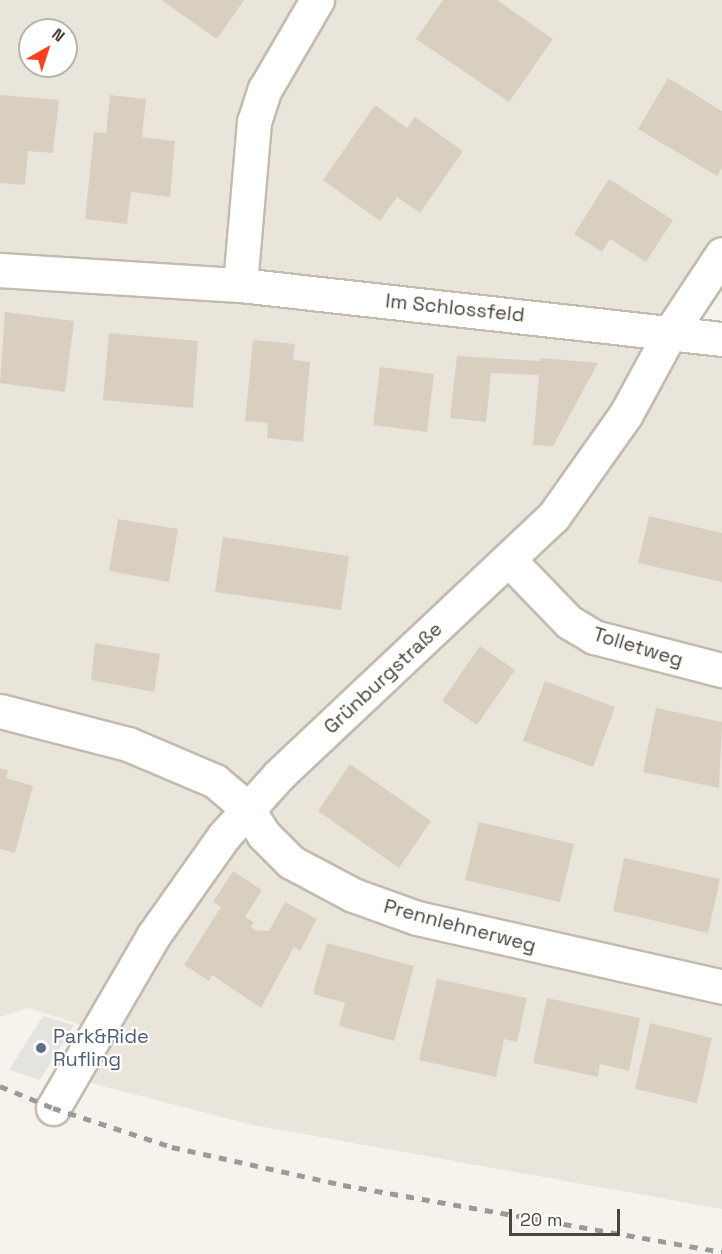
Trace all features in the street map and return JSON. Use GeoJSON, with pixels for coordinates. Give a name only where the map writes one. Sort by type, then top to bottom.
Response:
{"type":"FeatureCollection","features":[{"type":"Feature","properties":{"kind":"street"},"geometry":{"type":"LineString","coordinates":[[240,285],[254,122],[265,88],[317,0]]}},
{"type":"Feature","properties":{"kind":"street","name":"Grünburgstraße"},"geometry":{"type":"LineString","coordinates":[[53,1108],[153,936],[186,885],[247,808],[510,561],[553,517],[591,468],[626,414],[671,331],[722,254]]}},
{"type":"Feature","properties":{"kind":"street","name":"Im Schlossfeld"},"geometry":{"type":"LineString","coordinates":[[0,270],[240,285],[671,331],[722,339]]}},
{"type":"Feature","properties":{"kind":"street","name":"Tolletweg"},"geometry":{"type":"LineString","coordinates":[[510,561],[568,622],[594,637],[722,670]]}},
{"type":"Feature","properties":{"kind":"street","name":"Prennlehnerweg"},"geometry":{"type":"LineString","coordinates":[[0,711],[59,724],[173,761],[215,781],[247,808],[263,834],[291,862],[352,895],[417,918],[722,987]]}},
{"type":"Feature","properties":{"kind":"shaded area"},"geometry":{"type":"Polygon","coordinates":[[[0,0],[722,0],[722,241],[695,349],[722,354],[722,1209],[252,1125],[64,1076],[88,1027],[29,1008],[0,1017],[0,0]]]}},
{"type":"Feature","properties":{"kind":"shaded area","name":"Park&Ride Rufling"},"geometry":{"type":"Polygon","coordinates":[[[43,1016],[74,1025],[40,1080],[9,1070],[43,1016]]]}},
{"type":"Feature","properties":{"kind":"building"},"geometry":{"type":"Polygon","coordinates":[[[161,0],[244,0],[217,39],[161,0]]]}},
{"type":"Feature","properties":{"kind":"building"},"geometry":{"type":"Polygon","coordinates":[[[443,0],[497,0],[553,39],[509,102],[416,39],[443,0]]]}},
{"type":"Feature","properties":{"kind":"building"},"geometry":{"type":"Polygon","coordinates":[[[668,78],[722,111],[722,168],[717,176],[638,129],[668,78]]]}},
{"type":"Feature","properties":{"kind":"building"},"geometry":{"type":"Polygon","coordinates":[[[0,95],[59,100],[53,153],[28,151],[25,185],[0,183],[0,95]]]}},
{"type":"Feature","properties":{"kind":"building"},"geometry":{"type":"Polygon","coordinates":[[[110,95],[146,99],[142,137],[175,141],[170,197],[131,192],[127,224],[85,219],[94,132],[106,133],[110,95]]]}},
{"type":"Feature","properties":{"kind":"building"},"geometry":{"type":"Polygon","coordinates":[[[375,105],[407,128],[415,117],[463,151],[420,213],[397,197],[380,221],[323,180],[375,105]]]}},
{"type":"Feature","properties":{"kind":"building"},"geometry":{"type":"Polygon","coordinates":[[[609,179],[673,220],[646,262],[610,239],[602,252],[574,234],[609,179]]]}},
{"type":"Feature","properties":{"kind":"building"},"geometry":{"type":"Polygon","coordinates":[[[5,312],[74,321],[65,392],[0,383],[5,312]]]}},
{"type":"Feature","properties":{"kind":"building"},"geometry":{"type":"Polygon","coordinates":[[[109,333],[198,341],[193,408],[103,400],[109,333]]]}},
{"type":"Feature","properties":{"kind":"building"},"geometry":{"type":"Polygon","coordinates":[[[253,340],[295,344],[293,360],[310,362],[303,442],[267,438],[268,423],[245,421],[253,340]]]}},
{"type":"Feature","properties":{"kind":"building"},"geometry":{"type":"Polygon","coordinates":[[[457,356],[540,361],[540,358],[598,363],[553,446],[533,445],[539,375],[491,373],[486,422],[450,418],[457,356]]]}},
{"type":"Feature","properties":{"kind":"building"},"geometry":{"type":"Polygon","coordinates":[[[380,367],[434,374],[427,432],[373,425],[380,367]]]}},
{"type":"Feature","properties":{"kind":"building"},"geometry":{"type":"Polygon","coordinates":[[[649,516],[722,533],[722,582],[638,563],[649,516]]]}},
{"type":"Feature","properties":{"kind":"building"},"geometry":{"type":"Polygon","coordinates":[[[118,519],[178,529],[169,582],[109,571],[118,519]]]}},
{"type":"Feature","properties":{"kind":"building"},"geometry":{"type":"Polygon","coordinates":[[[223,537],[349,556],[341,610],[215,592],[223,537]]]}},
{"type":"Feature","properties":{"kind":"building"},"geometry":{"type":"Polygon","coordinates":[[[95,643],[160,654],[154,692],[91,680],[95,643]]]}},
{"type":"Feature","properties":{"kind":"building"},"geometry":{"type":"Polygon","coordinates":[[[480,646],[515,670],[477,725],[442,701],[480,646]]]}},
{"type":"Feature","properties":{"kind":"building"},"geometry":{"type":"Polygon","coordinates":[[[545,681],[615,707],[593,767],[523,741],[545,681]]]}},
{"type":"Feature","properties":{"kind":"building"},"geometry":{"type":"Polygon","coordinates":[[[656,708],[722,722],[719,788],[643,772],[656,708]]]}},
{"type":"Feature","properties":{"kind":"building"},"geometry":{"type":"Polygon","coordinates":[[[350,764],[431,821],[399,868],[318,811],[350,764]]]}},
{"type":"Feature","properties":{"kind":"building"},"geometry":{"type":"Polygon","coordinates":[[[0,768],[8,770],[6,778],[33,786],[15,853],[0,849],[0,768]]]}},
{"type":"Feature","properties":{"kind":"building"},"geometry":{"type":"Polygon","coordinates":[[[479,822],[574,844],[560,902],[465,880],[479,822]]]}},
{"type":"Feature","properties":{"kind":"building"},"geometry":{"type":"Polygon","coordinates":[[[624,858],[720,879],[708,933],[613,911],[624,858]]]}},
{"type":"Feature","properties":{"kind":"building"},"geometry":{"type":"Polygon","coordinates":[[[233,871],[262,890],[245,917],[254,922],[251,927],[255,930],[269,931],[285,902],[317,919],[300,951],[294,947],[261,1008],[212,975],[209,981],[184,965],[221,907],[213,902],[233,871]]]}},
{"type":"Feature","properties":{"kind":"building"},"geometry":{"type":"Polygon","coordinates":[[[327,943],[414,966],[394,1041],[339,1026],[345,1003],[313,994],[327,943]]]}},
{"type":"Feature","properties":{"kind":"building"},"geometry":{"type":"Polygon","coordinates":[[[437,979],[527,998],[517,1042],[504,1039],[496,1077],[419,1060],[437,979]]]}},
{"type":"Feature","properties":{"kind":"building"},"geometry":{"type":"Polygon","coordinates":[[[547,998],[640,1018],[629,1071],[600,1064],[598,1077],[533,1063],[547,998]]]}},
{"type":"Feature","properties":{"kind":"building"},"geometry":{"type":"Polygon","coordinates":[[[650,1023],[712,1038],[697,1103],[635,1089],[650,1023]]]}},
{"type":"Feature","properties":{"kind":"railway"},"geometry":{"type":"LineString","coordinates":[[0,1086],[53,1108],[172,1147],[343,1185],[722,1252]]}},
{"type":"Feature","properties":{"kind":"place","name":"Park&Ride Rufling"},"geometry":{"type":"Point","coordinates":[41,1048]}}]}
